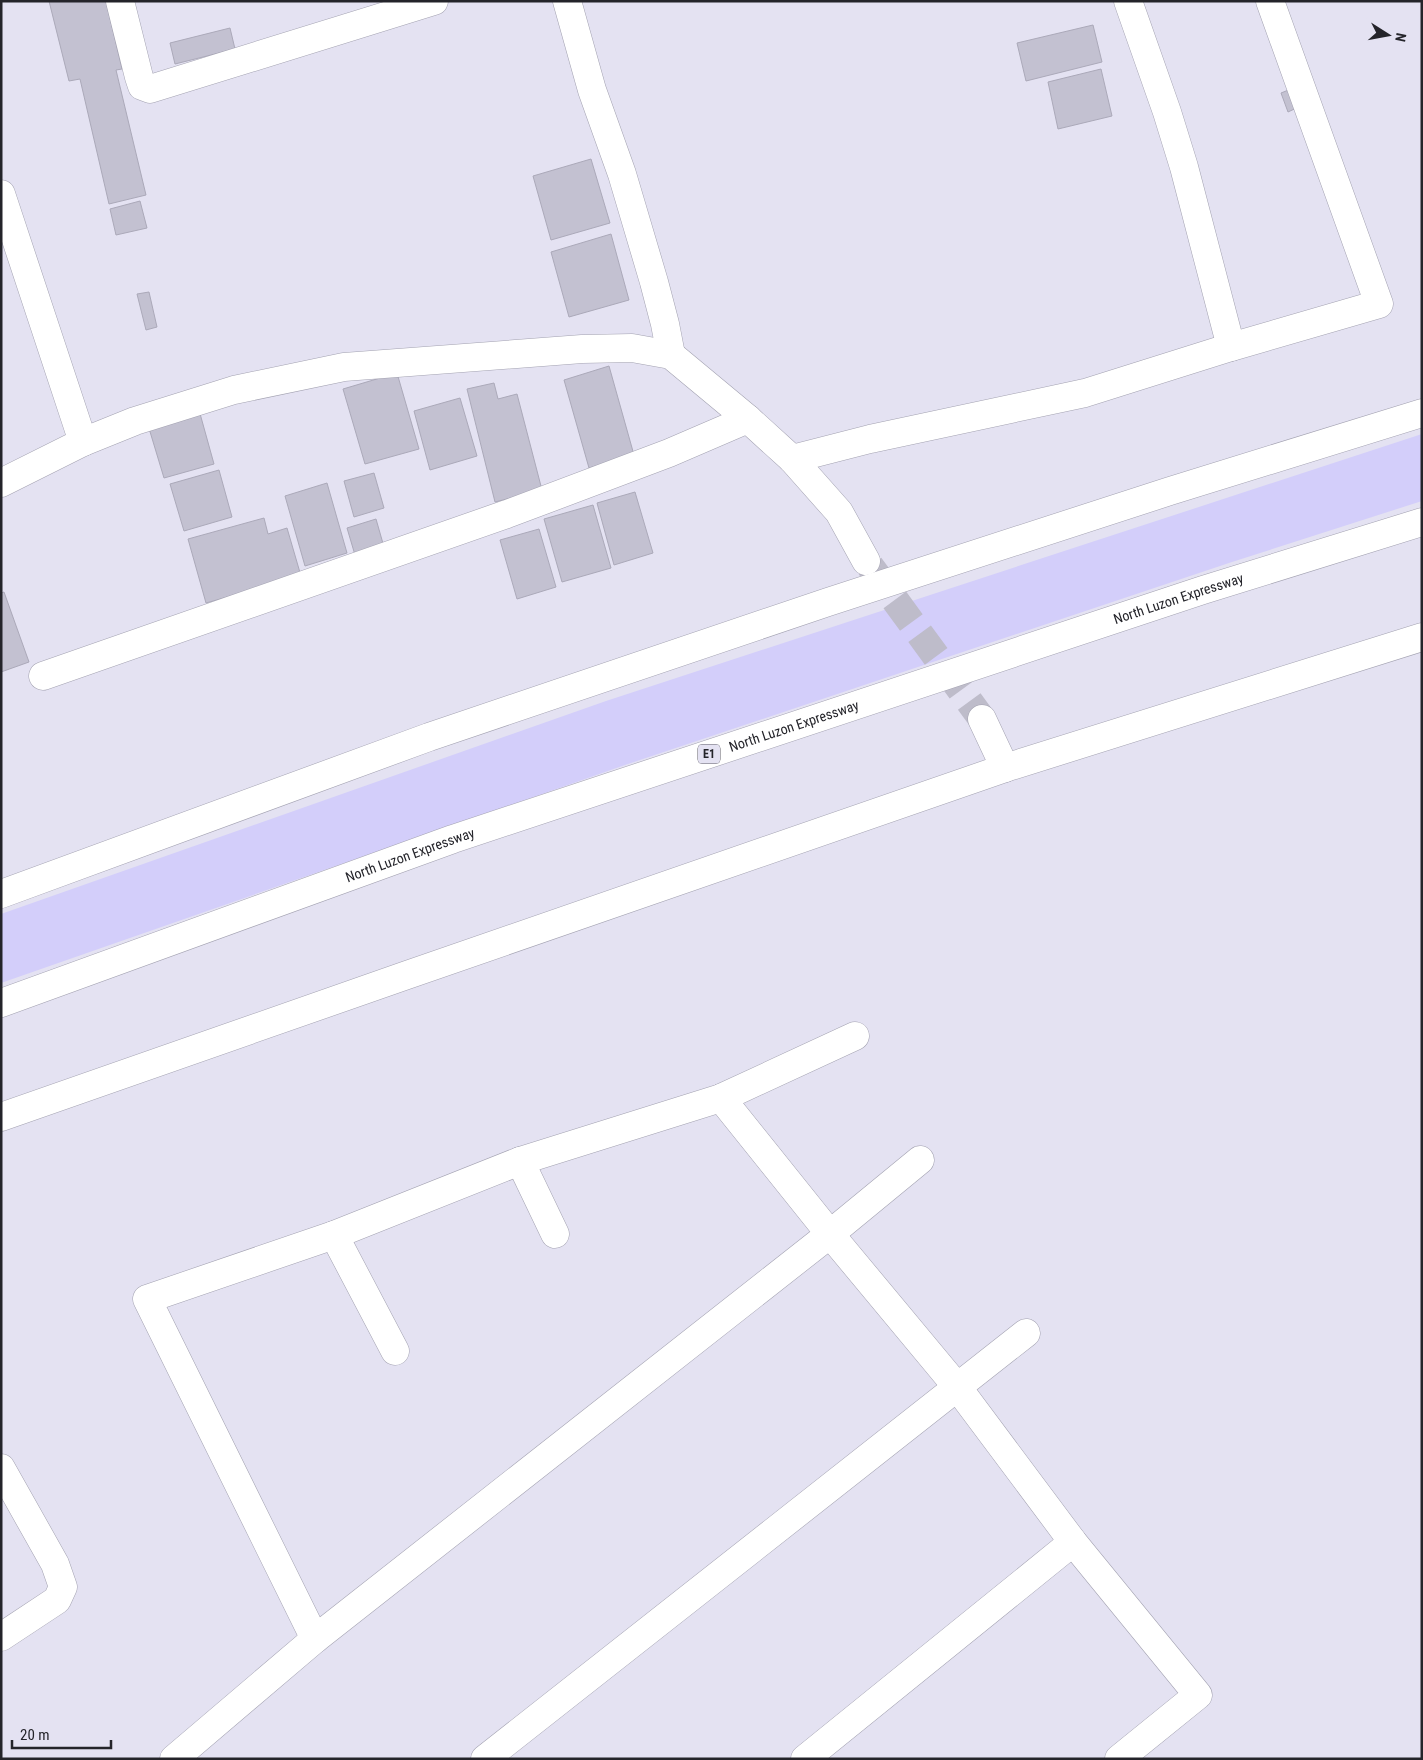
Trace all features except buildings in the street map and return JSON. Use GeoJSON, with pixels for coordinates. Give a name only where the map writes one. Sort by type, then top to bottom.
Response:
{"type":"FeatureCollection","features":[{"type":"Feature","properties":{"kind":"main road"},"geometry":{"type":"LineString","coordinates":[[120,1],[142,86],[150,89],[434,1]]}},
{"type":"Feature","properties":{"kind":"main road"},"geometry":{"type":"LineString","coordinates":[[567,1],[592,90],[622,174],[654,282],[665,324],[670,355]]}},
{"type":"Feature","properties":{"kind":"main road"},"geometry":{"type":"LineString","coordinates":[[1128,1],[1184,167],[1231,347]]}},
{"type":"Feature","properties":{"kind":"main road"},"geometry":{"type":"LineString","coordinates":[[792,460],[870,439],[1085,393],[1231,347],[1379,304],[1270,1]]}},
{"type":"Feature","properties":{"kind":"main road"},"geometry":{"type":"LineString","coordinates":[[1,194],[83,442]]}},
{"type":"Feature","properties":{"kind":"main road"},"geometry":{"type":"LineString","coordinates":[[1,483],[83,442],[135,420],[234,390],[344,368],[582,349],[632,348],[670,355],[748,419],[792,460],[839,512],[866,561]]}},
{"type":"Feature","properties":{"kind":"main road"},"geometry":{"type":"LineString","coordinates":[[1,894],[456,727],[828,602],[1170,491],[1422,413]]}},
{"type":"Feature","properties":{"kind":"main road"},"geometry":{"type":"LineString","coordinates":[[43,676],[507,514],[669,453],[748,419]]}},
{"type":"Feature","properties":{"kind":"main road","name":"North Luzon Expressway"},"geometry":{"type":"LineString","coordinates":[[1,1004],[453,839],[1184,596],[1422,522]]}},
{"type":"Feature","properties":{"kind":"main road"},"geometry":{"type":"LineString","coordinates":[[1,1117],[1005,768],[1422,637]]}},
{"type":"Feature","properties":{"kind":"main road"},"geometry":{"type":"LineString","coordinates":[[982,720],[1005,768]]}},
{"type":"Feature","properties":{"kind":"main road"},"geometry":{"type":"LineString","coordinates":[[314,1639],[147,1299],[334,1235],[520,1161],[721,1098],[855,1036]]}},
{"type":"Feature","properties":{"kind":"main road"},"geometry":{"type":"LineString","coordinates":[[721,1098],[830,1234],[958,1388],[1073,1542],[1198,1695],[1119,1759]]}},
{"type":"Feature","properties":{"kind":"main road"},"geometry":{"type":"LineString","coordinates":[[174,1759],[314,1639],[830,1234],[920,1160]]}},
{"type":"Feature","properties":{"kind":"main road"},"geometry":{"type":"LineString","coordinates":[[520,1161],[555,1234]]}},
{"type":"Feature","properties":{"kind":"main road"},"geometry":{"type":"LineString","coordinates":[[334,1235],[395,1351]]}},
{"type":"Feature","properties":{"kind":"main road"},"geometry":{"type":"LineString","coordinates":[[485,1759],[1026,1333]]}},
{"type":"Feature","properties":{"kind":"main road"},"geometry":{"type":"LineString","coordinates":[[1,1468],[55,1564],[63,1587],[57,1600],[1,1637]]}},
{"type":"Feature","properties":{"kind":"main road"},"geometry":{"type":"LineString","coordinates":[[806,1759],[1073,1542]]}},
{"type":"Feature","properties":{"kind":"shaded area"},"geometry":{"type":"Polygon","coordinates":[[[1422,434],[1422,501],[1232,562],[625,765],[1,983],[1,914],[606,701],[1422,434]]]}},
{"type":"Feature","properties":{"kind":"tunnel"},"geometry":{"type":"LineString","coordinates":[[870,566],[982,719]]}}]}
